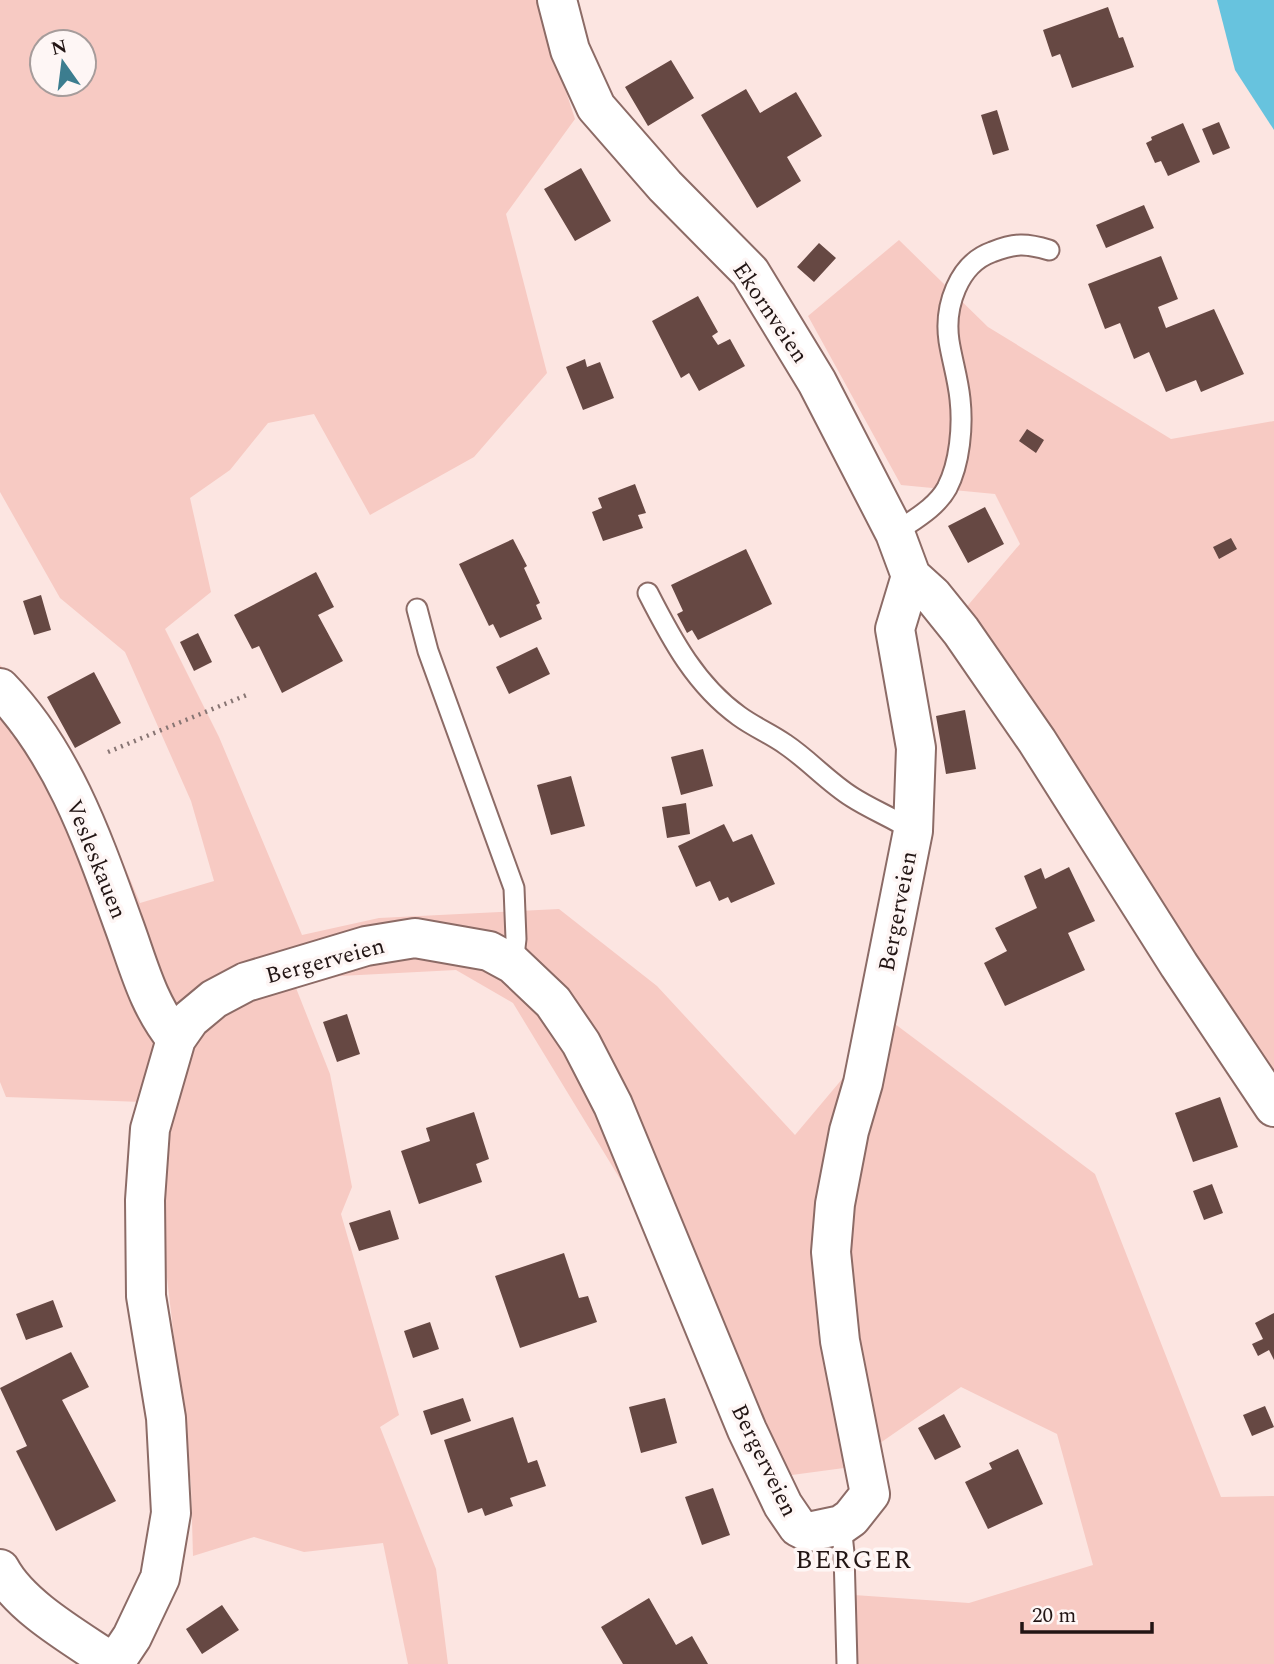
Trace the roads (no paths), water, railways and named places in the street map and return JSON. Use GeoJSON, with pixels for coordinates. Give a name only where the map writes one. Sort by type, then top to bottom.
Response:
{"type":"FeatureCollection","features":[{"type":"Feature","properties":{"kind":"street","name":"Ekornveien"},"geometry":{"type":"LineString","coordinates":[[557,0],[570,50],[596,107],[665,186],[750,272],[817,382],[895,533],[911,576]]}},
{"type":"Feature","properties":{"kind":"street","name":"Bergerveien"},"geometry":{"type":"LineString","coordinates":[[114,1664],[132,1637],[160,1578],[171,1513],[166,1419],[146,1296],[145,1200],[150,1129],[177,1040],[190,1019],[214,999],[246,982],[366,946],[415,938],[489,951],[513,964],[553,1002],[580,1043],[613,1105],[747,1430],[783,1505],[798,1527],[808,1532],[841,1525],[870,1494],[840,1341],[831,1252],[835,1204],[849,1131],[863,1083],[913,831],[916,748],[895,629],[911,576]]}},
{"type":"Feature","properties":{"kind":"street"},"geometry":{"type":"LineString","coordinates":[[911,576],[932,595],[961,631],[1037,741],[1179,965],[1274,1107]]}},
{"type":"Feature","properties":{"kind":"street","name":"Vesleskauen"},"geometry":{"type":"LineString","coordinates":[[0,688],[30,722],[54,760],[90,832],[147,994],[160,1020],[177,1040]]}},
{"type":"Feature","properties":{"kind":"street"},"geometry":{"type":"LineString","coordinates":[[0,1569],[8,1584],[40,1612],[114,1664]]}},
{"type":"Feature","properties":{"kind":"lane"},"geometry":{"type":"LineString","coordinates":[[895,533],[934,505],[947,487],[954,468],[961,433],[960,399],[948,337],[951,307],[961,275],[969,265],[1004,247],[1028,244],[1049,250]]}},
{"type":"Feature","properties":{"kind":"lane"},"geometry":{"type":"LineString","coordinates":[[648,593],[674,645],[719,700],[741,718],[787,745],[851,797],[913,831]]}},
{"type":"Feature","properties":{"kind":"lane"},"geometry":{"type":"LineString","coordinates":[[417,609],[428,650],[514,888],[516,939],[513,964]]}},
{"type":"Feature","properties":{"kind":"lane"},"geometry":{"type":"LineString","coordinates":[[841,1525],[847,1664]]}},
{"type":"Feature","properties":{"kind":"water"},"geometry":{"type":"Polygon","coordinates":[[[1217,0],[1274,0],[1274,130],[1235,70],[1217,0]]]}},
{"type":"Feature","properties":{"kind":"district","name":"BERGER"},"geometry":{"type":"Point","coordinates":[854,1559]}}]}
